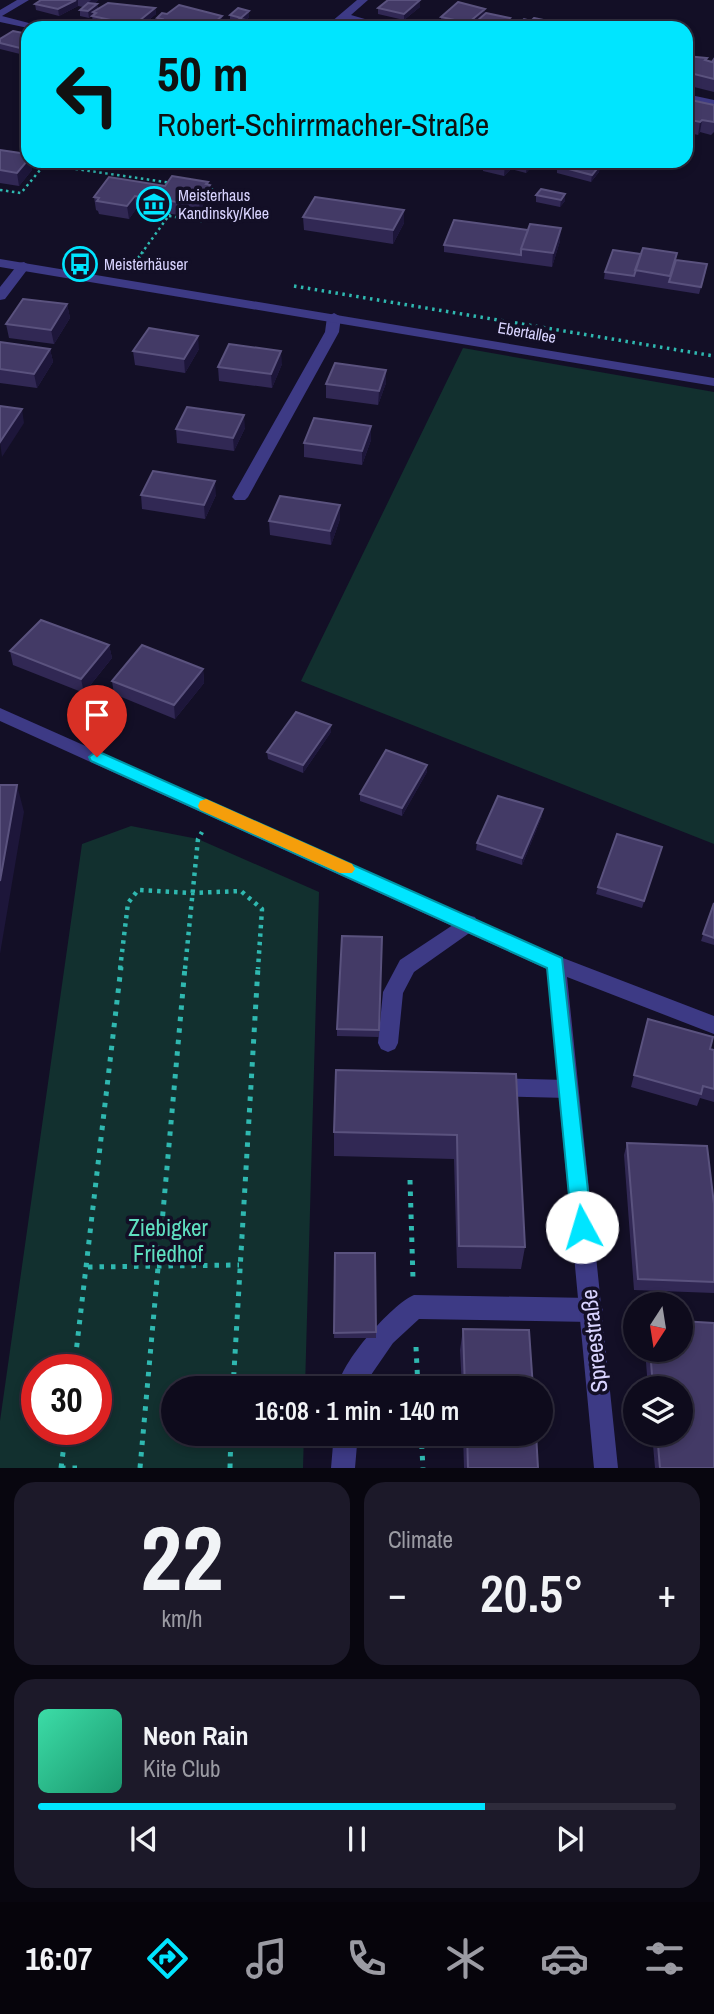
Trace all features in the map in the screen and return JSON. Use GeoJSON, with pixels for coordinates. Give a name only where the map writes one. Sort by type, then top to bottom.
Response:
{"type":"FeatureCollection","features":[{"type":"Feature","properties":{"kind":"street"},"geometry":{"type":"LineString","coordinates":[[0,17],[24,0]]}},
{"type":"Feature","properties":{"kind":"street"},"geometry":{"type":"LineString","coordinates":[[337,21],[363,0]]}},
{"type":"Feature","properties":{"kind":"street"},"geometry":{"type":"LineString","coordinates":[[343,16],[363,21]]}},
{"type":"Feature","properties":{"kind":"street"},"geometry":{"type":"LineString","coordinates":[[0,17],[21,22]]}},
{"type":"Feature","properties":{"kind":"street"},"geometry":{"type":"LineString","coordinates":[[693,98],[714,103]]}},
{"type":"Feature","properties":{"kind":"street","name":"Ebertallee"},"geometry":{"type":"LineString","coordinates":[[0,262],[714,382]]}},
{"type":"Feature","properties":{"kind":"street"},"geometry":{"type":"LineString","coordinates":[[0,296],[24,266]]}},
{"type":"Feature","properties":{"kind":"street"},"geometry":{"type":"LineString","coordinates":[[240,497],[332,332],[334,317]]}},
{"type":"Feature","properties":{"kind":"street"},"geometry":{"type":"LineString","coordinates":[[0,714],[556,964],[714,1024]]}},
{"type":"Feature","properties":{"kind":"street"},"geometry":{"type":"LineString","coordinates":[[388,1043],[393,992],[407,966],[468,923]]}},
{"type":"Feature","properties":{"kind":"street","name":"Spreestraße"},"geometry":{"type":"LineString","coordinates":[[556,964],[606,1468]]}},
{"type":"Feature","properties":{"kind":"street"},"geometry":{"type":"LineString","coordinates":[[472,1086],[567,1089]]}},
{"type":"Feature","properties":{"kind":"street"},"geometry":{"type":"LineString","coordinates":[[355,1376],[385,1335],[414,1307],[591,1310]]}},
{"type":"Feature","properties":{"kind":"street"},"geometry":{"type":"LineString","coordinates":[[343,1468],[345,1446]]}},
{"type":"Feature","properties":{"kind":"path"},"geometry":{"type":"LineString","coordinates":[[0,190],[21,193],[42,168]]}},
{"type":"Feature","properties":{"kind":"path"},"geometry":{"type":"LineString","coordinates":[[71,168],[181,185]]}},
{"type":"Feature","properties":{"kind":"path"},"geometry":{"type":"LineString","coordinates":[[122,282],[169,215],[201,221],[222,191],[208,189]]}},
{"type":"Feature","properties":{"kind":"path"},"geometry":{"type":"LineString","coordinates":[[139,1468],[198,839],[217,811]]}},
{"type":"Feature","properties":{"kind":"path"},"geometry":{"type":"LineString","coordinates":[[76,1354],[128,903],[138,890],[192,893],[241,891],[262,909],[234,1376]]}},
{"type":"Feature","properties":{"kind":"path"},"geometry":{"type":"LineString","coordinates":[[88,1267],[239,1265]]}},
{"type":"Feature","properties":{"kind":"path"},"geometry":{"type":"LineString","coordinates":[[64,1445],[61,1468],[80,1468]]}},
{"type":"Feature","properties":{"kind":"path"},"geometry":{"type":"LineString","coordinates":[[230,1468],[231,1446]]}},
{"type":"Feature","properties":{"kind":"path"},"geometry":{"type":"LineString","coordinates":[[422,1446],[423,1468]]}},
{"type":"Feature","properties":{"kind":"green space"},"geometry":{"type":"Polygon","coordinates":[[[463,348],[714,392],[714,844],[301,681],[463,348]]]}},
{"type":"Feature","properties":{"kind":"green space","name":"Ziebigker Friedhof"},"geometry":{"type":"Polygon","coordinates":[[[131,826],[198,839],[319,892],[305,1376],[161,1376],[161,1446],[304,1446],[303,1468],[0,1468],[0,1421],[82,844],[131,826]]]}},
{"type":"Feature","properties":{"kind":"building"},"geometry":{"type":"Polygon","coordinates":[[[41,0],[76,0],[58,9],[35,4],[41,0]]]}},
{"type":"Feature","properties":{"kind":"building"},"geometry":{"type":"Polygon","coordinates":[[[388,0],[420,0],[404,14],[378,8],[388,0]]]}},
{"type":"Feature","properties":{"kind":"building"},"geometry":{"type":"Polygon","coordinates":[[[458,2],[485,9],[470,21],[441,17],[458,2]]]}},
{"type":"Feature","properties":{"kind":"building"},"geometry":{"type":"Polygon","coordinates":[[[88,3],[97,4],[88,11],[80,10],[88,3]]]}},
{"type":"Feature","properties":{"kind":"building"},"geometry":{"type":"Polygon","coordinates":[[[108,3],[155,8],[139,21],[115,21],[92,16],[96,13],[93,12],[108,3]]]}},
{"type":"Feature","properties":{"kind":"building"},"geometry":{"type":"Polygon","coordinates":[[[179,5],[222,16],[216,21],[160,21],[162,19],[157,18],[162,13],[167,14],[179,5]]]}},
{"type":"Feature","properties":{"kind":"building"},"geometry":{"type":"Polygon","coordinates":[[[238,8],[249,11],[241,18],[230,15],[238,8]]]}},
{"type":"Feature","properties":{"kind":"building"},"geometry":{"type":"Polygon","coordinates":[[[486,13],[510,18],[507,21],[477,21],[486,13]]]}},
{"type":"Feature","properties":{"kind":"building"},"geometry":{"type":"Polygon","coordinates":[[[13,31],[21,33],[21,48],[0,43],[0,39],[13,31]]]}},
{"type":"Feature","properties":{"kind":"building"},"geometry":{"type":"Polygon","coordinates":[[[693,57],[707,58],[705,60],[712,62],[714,59],[714,79],[693,74],[693,57]]]}},
{"type":"Feature","properties":{"kind":"building"},"geometry":{"type":"Polygon","coordinates":[[[693,100],[714,105],[714,122],[693,120],[693,100]]]}},
{"type":"Feature","properties":{"kind":"building"},"geometry":{"type":"Polygon","coordinates":[[[0,150],[21,153],[21,168],[17,173],[0,170],[0,150]]]}},
{"type":"Feature","properties":{"kind":"building"},"geometry":{"type":"Polygon","coordinates":[[[565,168],[598,168],[592,175],[565,168]]]}},
{"type":"Feature","properties":{"kind":"building"},"geometry":{"type":"Polygon","coordinates":[[[172,176],[208,182],[206,184],[210,185],[199,201],[180,198],[177,202],[135,196],[127,206],[97,201],[99,198],[94,197],[109,177],[165,186],[172,176]]]}},
{"type":"Feature","properties":{"kind":"building"},"geometry":{"type":"Polygon","coordinates":[[[541,189],[565,194],[561,200],[536,195],[541,189]]]}},
{"type":"Feature","properties":{"kind":"building"},"geometry":{"type":"Polygon","coordinates":[[[315,197],[404,210],[393,230],[303,217],[315,197]]]}},
{"type":"Feature","properties":{"kind":"building"},"geometry":{"type":"Polygon","coordinates":[[[454,220],[528,230],[521,255],[444,245],[454,220]]]}},
{"type":"Feature","properties":{"kind":"building"},"geometry":{"type":"Polygon","coordinates":[[[530,224],[561,228],[553,253],[521,249],[530,224]]]}},
{"type":"Feature","properties":{"kind":"building"},"geometry":{"type":"Polygon","coordinates":[[[643,248],[677,253],[670,276],[635,270],[643,248]]]}},
{"type":"Feature","properties":{"kind":"building"},"geometry":{"type":"Polygon","coordinates":[[[613,250],[641,254],[634,276],[605,272],[613,250]]]}},
{"type":"Feature","properties":{"kind":"building"},"geometry":{"type":"Polygon","coordinates":[[[676,260],[707,264],[701,287],[669,282],[676,260]]]}},
{"type":"Feature","properties":{"kind":"building"},"geometry":{"type":"Polygon","coordinates":[[[23,299],[67,304],[51,330],[6,324],[23,299]]]}},
{"type":"Feature","properties":{"kind":"building"},"geometry":{"type":"Polygon","coordinates":[[[149,328],[198,336],[184,359],[133,351],[149,328]]]}},
{"type":"Feature","properties":{"kind":"building"},"geometry":{"type":"Polygon","coordinates":[[[0,342],[50,349],[34,374],[0,369],[0,342]]]}},
{"type":"Feature","properties":{"kind":"building"},"geometry":{"type":"Polygon","coordinates":[[[229,344],[281,351],[271,374],[218,367],[229,344]]]}},
{"type":"Feature","properties":{"kind":"building"},"geometry":{"type":"Polygon","coordinates":[[[335,363],[386,370],[379,391],[326,384],[335,363]]]}},
{"type":"Feature","properties":{"kind":"building"},"geometry":{"type":"Polygon","coordinates":[[[0,406],[22,409],[0,442],[0,406]]]}},
{"type":"Feature","properties":{"kind":"building"},"geometry":{"type":"Polygon","coordinates":[[[187,407],[244,415],[233,438],[176,429],[187,407]]]}},
{"type":"Feature","properties":{"kind":"building"},"geometry":{"type":"Polygon","coordinates":[[[314,418],[371,426],[362,451],[304,443],[314,418]]]}},
{"type":"Feature","properties":{"kind":"building"},"geometry":{"type":"Polygon","coordinates":[[[153,471],[215,481],[204,505],[141,495],[153,471]]]}},
{"type":"Feature","properties":{"kind":"building"},"geometry":{"type":"Polygon","coordinates":[[[280,496],[340,505],[330,531],[269,521],[280,496]]]}},
{"type":"Feature","properties":{"kind":"building"},"geometry":{"type":"Polygon","coordinates":[[[41,620],[109,645],[81,679],[10,651],[41,620]]]}},
{"type":"Feature","properties":{"kind":"building"},"geometry":{"type":"Polygon","coordinates":[[[142,645],[203,669],[174,705],[112,681],[142,645]]]}},
{"type":"Feature","properties":{"kind":"building"},"geometry":{"type":"Polygon","coordinates":[[[296,712],[331,725],[303,765],[267,752],[296,712]]]}},
{"type":"Feature","properties":{"kind":"building"},"geometry":{"type":"Polygon","coordinates":[[[386,750],[427,765],[402,808],[360,794],[386,750]]]}},
{"type":"Feature","properties":{"kind":"building"},"geometry":{"type":"Polygon","coordinates":[[[0,785],[17,785],[0,881],[0,785]]]}},
{"type":"Feature","properties":{"kind":"building"},"geometry":{"type":"Polygon","coordinates":[[[498,796],[543,809],[522,858],[477,843],[498,796]]]}},
{"type":"Feature","properties":{"kind":"building"},"geometry":{"type":"Polygon","coordinates":[[[617,834],[662,847],[644,901],[598,887],[617,834]]]}},
{"type":"Feature","properties":{"kind":"building"},"geometry":{"type":"Polygon","coordinates":[[[714,903],[714,938],[703,934],[714,903]]]}},
{"type":"Feature","properties":{"kind":"building"},"geometry":{"type":"Polygon","coordinates":[[[342,936],[382,937],[379,1030],[337,1029],[342,936]]]}},
{"type":"Feature","properties":{"kind":"building"},"geometry":{"type":"Polygon","coordinates":[[[648,1019],[713,1037],[710,1049],[714,1050],[714,1089],[703,1086],[701,1094],[634,1075],[648,1019]]]}},
{"type":"Feature","properties":{"kind":"building"},"geometry":{"type":"Polygon","coordinates":[[[336,1070],[516,1074],[525,1247],[459,1246],[457,1135],[334,1132],[336,1070]]]}},
{"type":"Feature","properties":{"kind":"building"},"geometry":{"type":"Polygon","coordinates":[[[627,1143],[707,1146],[714,1204],[714,1282],[638,1279],[627,1143]]]}},
{"type":"Feature","properties":{"kind":"building"},"geometry":{"type":"Polygon","coordinates":[[[335,1253],[375,1253],[376,1332],[334,1333],[335,1253]]]}},
{"type":"Feature","properties":{"kind":"building"},"geometry":{"type":"Polygon","coordinates":[[[693,1322],[714,1323],[714,1468],[660,1468],[658,1446],[693,1446],[693,1376],[652,1376],[651,1362],[693,1362],[693,1322]]]}},
{"type":"Feature","properties":{"kind":"building"},"geometry":{"type":"Polygon","coordinates":[[[463,1329],[529,1330],[532,1376],[465,1376],[463,1329]]]}},
{"type":"Feature","properties":{"kind":"building"},"geometry":{"type":"Polygon","coordinates":[[[467,1446],[537,1446],[538,1468],[468,1468],[467,1446]]]}},
{"type":"Feature","properties":{"kind":"slow traffic"},"geometry":{"type":"LineString","coordinates":[[206,806],[346,869]]}},
{"type":"Feature","properties":{"kind":"place","name":"Meisterhaus Kandinsky/Klee"},"geometry":{"type":"Point","coordinates":[154,204]}},
{"type":"Feature","properties":{"kind":"place","name":"Meisterhäuser"},"geometry":{"type":"Point","coordinates":[80,264]}},
{"type":"Feature","properties":{"kind":"route"},"geometry":{"type":"LineString","coordinates":[[97,757],[556,964],[582,1227]]}}]}
